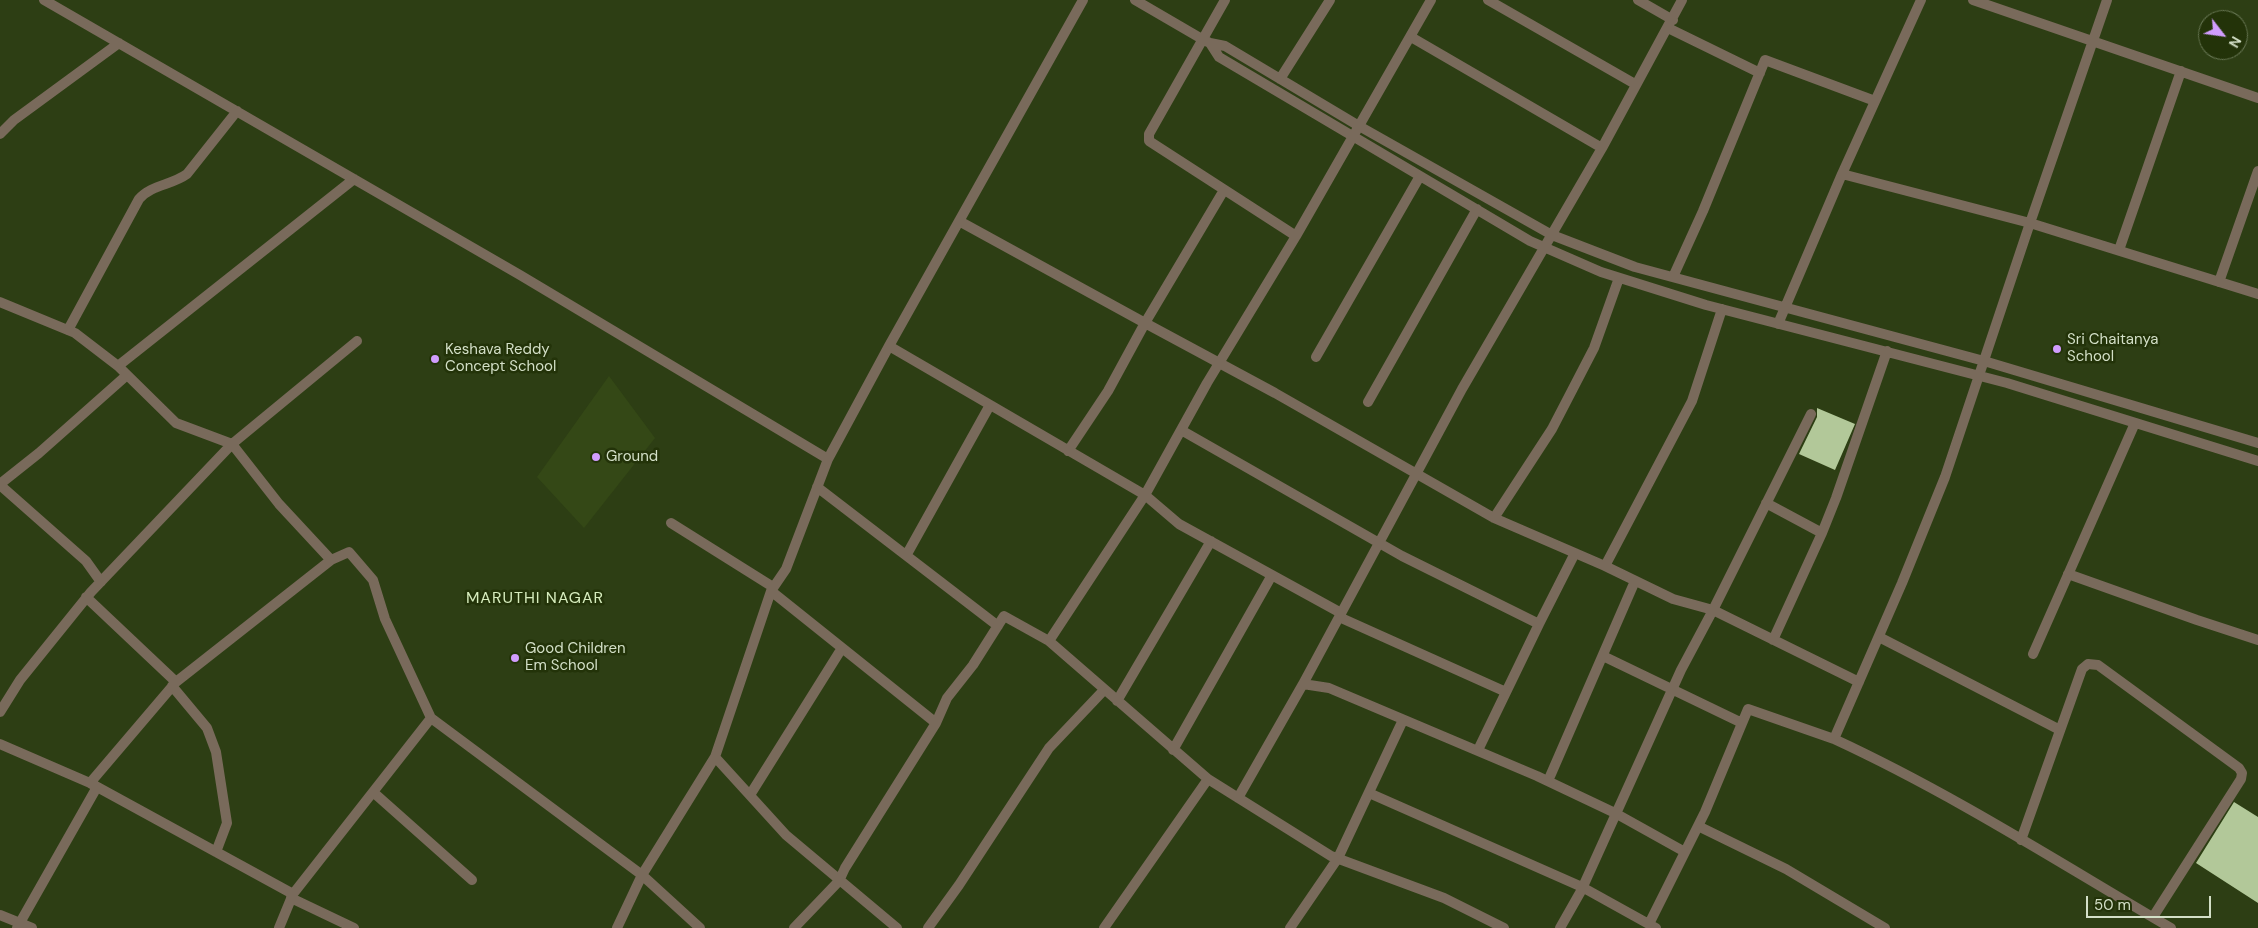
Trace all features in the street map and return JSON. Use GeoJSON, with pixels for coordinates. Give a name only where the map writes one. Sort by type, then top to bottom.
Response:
{"type":"FeatureCollection","features":[{"type":"Feature","properties":{"kind":"street"},"geometry":{"type":"LineString","coordinates":[[44,0],[520,274],[828,459]]}},
{"type":"Feature","properties":{"kind":"street"},"geometry":{"type":"LineString","coordinates":[[617,928],[642,875],[723,738],[772,589],[786,569],[828,459],[889,346],[1083,0]]}},
{"type":"Feature","properties":{"kind":"street"},"geometry":{"type":"LineString","coordinates":[[1135,0],[1206,41],[1225,46],[1359,126],[1552,235],[1635,267],[1785,309],[1984,360],[2258,443]]}},
{"type":"Feature","properties":{"kind":"street"},"geometry":{"type":"LineString","coordinates":[[1225,0],[1206,41],[1148,138],[1151,144],[1296,236]]}},
{"type":"Feature","properties":{"kind":"street"},"geometry":{"type":"LineString","coordinates":[[1280,79],[1330,0]]}},
{"type":"Feature","properties":{"kind":"street"},"geometry":{"type":"LineString","coordinates":[[1049,641],[1144,495],[1219,363],[1296,236],[1431,0]]}},
{"type":"Feature","properties":{"kind":"street"},"geometry":{"type":"LineString","coordinates":[[1488,0],[1635,84]]}},
{"type":"Feature","properties":{"kind":"street"},"geometry":{"type":"LineString","coordinates":[[1638,0],[1671,24],[1760,73]]}},
{"type":"Feature","properties":{"kind":"street"},"geometry":{"type":"LineString","coordinates":[[1238,798],[1340,615],[1462,389],[1602,148],[1635,84],[1671,24],[1682,0]]}},
{"type":"Feature","properties":{"kind":"street"},"geometry":{"type":"LineString","coordinates":[[1778,324],[1842,174],[1921,0]]}},
{"type":"Feature","properties":{"kind":"street"},"geometry":{"type":"LineString","coordinates":[[1973,0],[2258,98]]}},
{"type":"Feature","properties":{"kind":"street"},"geometry":{"type":"LineString","coordinates":[[1834,739],[1879,637],[1945,477],[2030,223],[2108,0]]}},
{"type":"Feature","properties":{"kind":"street"},"geometry":{"type":"LineString","coordinates":[[1411,37],[1602,148]]}},
{"type":"Feature","properties":{"kind":"street"},"geometry":{"type":"LineString","coordinates":[[1206,41],[1219,57],[1477,209],[1544,247],[1619,278],[1722,309],[1979,376],[2258,461]]}},
{"type":"Feature","properties":{"kind":"street"},"geometry":{"type":"LineString","coordinates":[[0,134],[14,120],[119,43]]}},
{"type":"Feature","properties":{"kind":"street"},"geometry":{"type":"LineString","coordinates":[[1673,277],[1703,211],[1765,60],[1875,101]]}},
{"type":"Feature","properties":{"kind":"street"},"geometry":{"type":"LineString","coordinates":[[2119,250],[2181,71]]}},
{"type":"Feature","properties":{"kind":"street"},"geometry":{"type":"LineString","coordinates":[[68,330],[139,200],[147,191],[176,180],[186,174],[237,111]]}},
{"type":"Feature","properties":{"kind":"street"},"geometry":{"type":"LineString","coordinates":[[2219,282],[2258,171]]}},
{"type":"Feature","properties":{"kind":"street"},"geometry":{"type":"LineString","coordinates":[[1842,174],[2030,223],[2258,294]]}},
{"type":"Feature","properties":{"kind":"street"},"geometry":{"type":"LineString","coordinates":[[1316,358],[1420,176]]}},
{"type":"Feature","properties":{"kind":"street"},"geometry":{"type":"LineString","coordinates":[[118,366],[354,179]]}},
{"type":"Feature","properties":{"kind":"street"},"geometry":{"type":"LineString","coordinates":[[1068,451],[1108,391],[1145,323],[1224,190]]}},
{"type":"Feature","properties":{"kind":"street"},"geometry":{"type":"LineString","coordinates":[[1368,402],[1477,209]]}},
{"type":"Feature","properties":{"kind":"street"},"geometry":{"type":"LineString","coordinates":[[959,221],[1219,363],[1494,518],[1605,566],[1673,599],[1713,610],[1859,682]]}},
{"type":"Feature","properties":{"kind":"street"},"geometry":{"type":"LineString","coordinates":[[1494,518],[1552,429],[1590,356],[1619,278]]}},
{"type":"Feature","properties":{"kind":"street"},"geometry":{"type":"LineString","coordinates":[[0,302],[75,333],[118,366],[176,423],[232,444],[279,504],[330,560]]}},
{"type":"Feature","properties":{"kind":"street"},"geometry":{"type":"LineString","coordinates":[[1605,566],[1692,401],[1722,309]]}},
{"type":"Feature","properties":{"kind":"street"},"geometry":{"type":"LineString","coordinates":[[0,712],[20,680],[86,597],[232,444],[357,340]]}},
{"type":"Feature","properties":{"kind":"street"},"geometry":{"type":"LineString","coordinates":[[889,346],[1144,495],[1179,524],[1340,615],[1506,692]]}},
{"type":"Feature","properties":{"kind":"street"},"geometry":{"type":"LineString","coordinates":[[1773,640],[1822,533],[1887,351]]}},
{"type":"Feature","properties":{"kind":"street"},"geometry":{"type":"LineString","coordinates":[[101,582],[86,561],[0,484],[39,453],[127,375]]}},
{"type":"Feature","properties":{"kind":"street"},"geometry":{"type":"LineString","coordinates":[[907,554],[990,405]]}},
{"type":"Feature","properties":{"kind":"street"},"geometry":{"type":"LineString","coordinates":[[1560,928],[1582,887],[1672,690],[1811,414]]}},
{"type":"Feature","properties":{"kind":"street"},"geometry":{"type":"LineString","coordinates":[[2033,654],[2135,423]]}},
{"type":"Feature","properties":{"kind":"street"},"geometry":{"type":"LineString","coordinates":[[1181,430],[1379,543],[1539,624]]}},
{"type":"Feature","properties":{"kind":"street"},"geometry":{"type":"LineString","coordinates":[[816,487],[907,554],[998,626]]}},
{"type":"Feature","properties":{"kind":"street"},"geometry":{"type":"LineString","coordinates":[[1766,503],[1822,533]]}},
{"type":"Feature","properties":{"kind":"street"},"geometry":{"type":"LineString","coordinates":[[671,523],[772,589],[936,723]]}},
{"type":"Feature","properties":{"kind":"street"},"geometry":{"type":"LineString","coordinates":[[1117,701],[1211,541]]}},
{"type":"Feature","properties":{"kind":"street"},"geometry":{"type":"LineString","coordinates":[[19,925],[94,785],[174,684],[330,560],[349,552],[373,580],[385,619],[431,718],[642,875],[700,928]]}},
{"type":"Feature","properties":{"kind":"street"},"geometry":{"type":"LineString","coordinates":[[1478,750],[1575,553]]}},
{"type":"Feature","properties":{"kind":"street"},"geometry":{"type":"LineString","coordinates":[[2068,574],[2258,640]]}},
{"type":"Feature","properties":{"kind":"street"},"geometry":{"type":"LineString","coordinates":[[1173,750],[1272,575]]}},
{"type":"Feature","properties":{"kind":"street"},"geometry":{"type":"LineString","coordinates":[[1548,781],[1634,580]]}},
{"type":"Feature","properties":{"kind":"street"},"geometry":{"type":"LineString","coordinates":[[86,597],[174,684],[207,728],[216,752],[227,823],[216,852]]}},
{"type":"Feature","properties":{"kind":"street"},"geometry":{"type":"LineString","coordinates":[[794,928],[839,881],[845,868],[936,723],[947,698],[973,665],[1004,616],[1049,641],[1173,750],[1208,779],[1238,798],[1338,858],[1444,898],[1504,928]]}},
{"type":"Feature","properties":{"kind":"street"},"geometry":{"type":"LineString","coordinates":[[1879,637],[2060,730]]}},
{"type":"Feature","properties":{"kind":"street"},"geometry":{"type":"LineString","coordinates":[[750,795],[842,648]]}},
{"type":"Feature","properties":{"kind":"street"},"geometry":{"type":"LineString","coordinates":[[1603,656],[1742,723]]}},
{"type":"Feature","properties":{"kind":"street"},"geometry":{"type":"LineString","coordinates":[[2021,840],[2082,669],[2085,665],[2094,664],[2148,700],[2242,770],[2241,779],[2153,917]]}},
{"type":"Feature","properties":{"kind":"street"},"geometry":{"type":"LineString","coordinates":[[1302,684],[1330,688],[1478,750],[1615,813],[1685,852]]}},
{"type":"Feature","properties":{"kind":"street"},"geometry":{"type":"LineString","coordinates":[[928,928],[959,885],[1049,748],[1104,690]]}},
{"type":"Feature","properties":{"kind":"street"},"geometry":{"type":"LineString","coordinates":[[1369,793],[1582,887],[1653,926],[1748,709],[1834,739],[1896,768],[2171,928]]}},
{"type":"Feature","properties":{"kind":"street"},"geometry":{"type":"LineString","coordinates":[[279,928],[292,896],[431,718]]}},
{"type":"Feature","properties":{"kind":"street"},"geometry":{"type":"LineString","coordinates":[[1290,928],[1338,858],[1403,720]]}},
{"type":"Feature","properties":{"kind":"street"},"geometry":{"type":"LineString","coordinates":[[0,744],[94,785],[292,896],[354,928]]}},
{"type":"Feature","properties":{"kind":"street"},"geometry":{"type":"LineString","coordinates":[[714,756],[786,835],[897,928]]}},
{"type":"Feature","properties":{"kind":"street"},"geometry":{"type":"LineString","coordinates":[[1104,928],[1208,779]]}},
{"type":"Feature","properties":{"kind":"street"},"geometry":{"type":"LineString","coordinates":[[373,792],[472,880]]}},
{"type":"Feature","properties":{"kind":"street"},"geometry":{"type":"LineString","coordinates":[[1698,826],[1786,869],[1885,928]]}},
{"type":"Feature","properties":{"kind":"street"},"geometry":{"type":"LineString","coordinates":[[0,915],[19,925],[32,928]]}},
{"type":"Feature","properties":{"kind":"shaded area","name":"Ground"},"geometry":{"type":"Polygon","coordinates":[[[609,376],[655,438],[584,528],[537,477],[609,376]]]}},
{"type":"Feature","properties":{"kind":"building"},"geometry":{"type":"Polygon","coordinates":[[[1817,408],[1855,424],[1835,470],[1799,454],[1817,417],[1817,408]]]}},
{"type":"Feature","properties":{"kind":"building"},"geometry":{"type":"Polygon","coordinates":[[[2234,802],[2258,817],[2258,903],[2196,863],[2234,802]]]}},
{"type":"Feature","properties":{"kind":"place","name":"Sri Chaitanya School"},"geometry":{"type":"Point","coordinates":[2057,349]}},
{"type":"Feature","properties":{"kind":"place","name":"Keshava Reddy Concept School"},"geometry":{"type":"Point","coordinates":[435,359]}},
{"type":"Feature","properties":{"kind":"place","name":"Ground"},"geometry":{"type":"Point","coordinates":[596,457]}},
{"type":"Feature","properties":{"kind":"place","name":"Good Children Em School"},"geometry":{"type":"Point","coordinates":[515,658]}},
{"type":"Feature","properties":{"kind":"district","name":"MARUTHI NAGAR"},"geometry":{"type":"Point","coordinates":[535,599]}}]}
